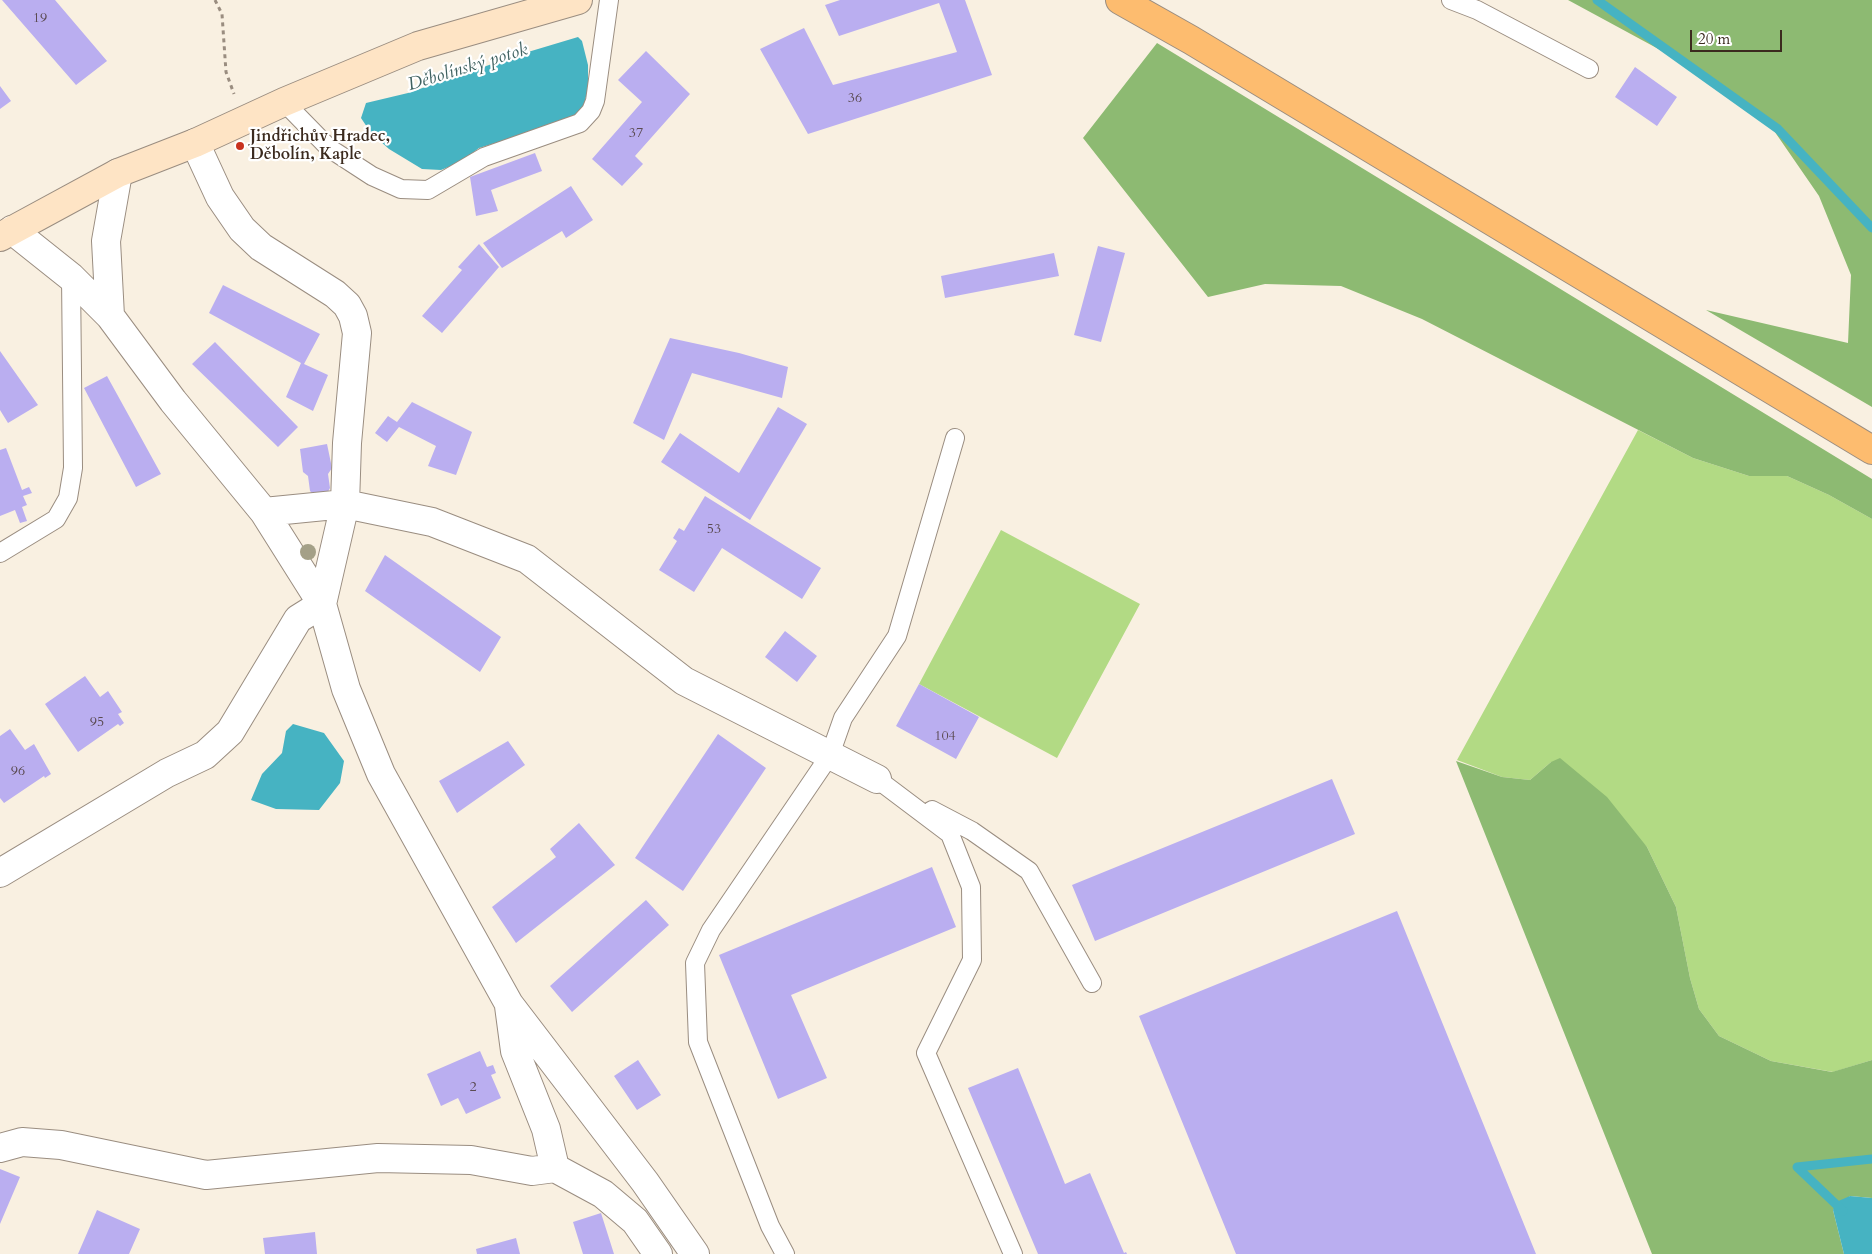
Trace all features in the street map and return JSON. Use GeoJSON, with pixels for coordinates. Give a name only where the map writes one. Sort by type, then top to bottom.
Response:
{"type":"FeatureCollection","features":[{"type":"Feature","properties":{"kind":"main road"},"geometry":{"type":"LineString","coordinates":[[1120,0],[1191,40],[1872,450]]}},
{"type":"Feature","properties":{"kind":"street"},"geometry":{"type":"LineString","coordinates":[[578,0],[418,46],[284,102],[195,143],[118,172],[6,233],[70,277],[110,316],[173,401],[264,512],[322,604],[346,689],[382,774],[509,1004],[645,1182],[695,1254]]}},
{"type":"Feature","properties":{"kind":"street"},"geometry":{"type":"LineString","coordinates":[[0,873],[167,773],[205,755],[230,732],[298,619],[322,604],[345,504],[347,443],[357,333],[353,316],[347,305],[335,294],[261,246],[242,230],[220,198],[195,143]]}},
{"type":"Feature","properties":{"kind":"street"},"geometry":{"type":"LineString","coordinates":[[110,316],[106,241],[118,172]]}},
{"type":"Feature","properties":{"kind":"street"},"geometry":{"type":"LineString","coordinates":[[264,512],[345,504],[432,522],[526,559],[684,681],[877,779]]}},
{"type":"Feature","properties":{"kind":"street"},"geometry":{"type":"LineString","coordinates":[[509,1004],[515,1051],[546,1129],[556,1168]]}},
{"type":"Feature","properties":{"kind":"street"},"geometry":{"type":"LineString","coordinates":[[0,1148],[22,1142],[61,1146],[206,1175],[378,1158],[471,1160],[532,1171],[556,1168],[603,1194],[635,1221],[658,1254]]}},
{"type":"Feature","properties":{"kind":"lane"},"geometry":{"type":"LineString","coordinates":[[284,102],[329,148],[372,176],[400,189],[428,190],[484,157],[580,123],[590,111],[595,101],[610,0]]}},
{"type":"Feature","properties":{"kind":"lane"},"geometry":{"type":"LineString","coordinates":[[1451,0],[1477,10],[1589,69]]}},
{"type":"Feature","properties":{"kind":"lane"},"geometry":{"type":"LineString","coordinates":[[0,553],[56,519],[68,498],[73,468],[70,277]]}},
{"type":"Feature","properties":{"kind":"lane"},"geometry":{"type":"LineString","coordinates":[[784,1254],[770,1226],[698,1042],[695,962],[711,930],[830,755],[843,718],[897,636],[955,438]]}},
{"type":"Feature","properties":{"kind":"lane"},"geometry":{"type":"LineString","coordinates":[[877,779],[972,831],[1030,871],[1092,983]]}},
{"type":"Feature","properties":{"kind":"lane"},"geometry":{"type":"LineString","coordinates":[[877,779],[950,834],[971,887],[972,960],[926,1053],[1013,1254]]}},
{"type":"Feature","properties":{"kind":"path"},"geometry":{"type":"LineString","coordinates":[[214,0],[222,14],[226,72],[243,120]]}},
{"type":"Feature","properties":{"kind":"green space"},"geometry":{"type":"Polygon","coordinates":[[[1568,0],[1872,0],[1872,407],[1706,310],[1848,343],[1851,275],[1819,196],[1768,122],[1688,65],[1568,0]]]}},
{"type":"Feature","properties":{"kind":"green space"},"geometry":{"type":"Polygon","coordinates":[[[1157,43],[1872,479],[1872,519],[1829,495],[1787,476],[1749,476],[1693,458],[1422,319],[1341,286],[1265,284],[1208,297],[1083,138],[1157,43]]]}},
{"type":"Feature","properties":{"kind":"green space"},"geometry":{"type":"Polygon","coordinates":[[[1638,430],[1693,458],[1749,476],[1787,476],[1829,495],[1872,519],[1872,1060],[1833,1072],[1771,1061],[1719,1036],[1699,1009],[1690,978],[1676,907],[1647,847],[1551,762],[1530,780],[1502,777],[1457,760],[1638,430]]]}},
{"type":"Feature","properties":{"kind":"green space"},"geometry":{"type":"Polygon","coordinates":[[[1001,530],[1140,604],[1057,758],[919,684],[1001,530]]]}},
{"type":"Feature","properties":{"kind":"green space"},"geometry":{"type":"Polygon","coordinates":[[[1560,758],[1607,797],[1647,847],[1676,907],[1690,978],[1699,1009],[1719,1036],[1771,1061],[1832,1072],[1872,1060],[1872,1198],[1850,1196],[1833,1210],[1844,1254],[1652,1254],[1456,761],[1502,777],[1530,780],[1551,762],[1560,758]]]}},
{"type":"Feature","properties":{"kind":"water"},"geometry":{"type":"Polygon","coordinates":[[[578,37],[582,41],[588,65],[588,88],[584,105],[574,119],[479,148],[461,162],[441,170],[422,169],[389,149],[371,133],[361,118],[366,103],[408,93],[518,55],[578,37]]]}},
{"type":"Feature","properties":{"kind":"water"},"geometry":{"type":"Polygon","coordinates":[[[293,724],[324,733],[344,761],[340,783],[319,810],[276,809],[251,800],[262,774],[282,753],[286,731],[293,724]]]}},
{"type":"Feature","properties":{"kind":"water"},"geometry":{"type":"Polygon","coordinates":[[[1850,1196],[1872,1198],[1872,1254],[1844,1254],[1833,1210],[1836,1202],[1850,1196]]]}},
{"type":"Feature","properties":{"kind":"building"},"geometry":{"type":"Polygon","coordinates":[[[2,0],[55,0],[107,61],[76,85],[2,0]]]}},
{"type":"Feature","properties":{"kind":"building"},"geometry":{"type":"Polygon","coordinates":[[[840,0],[965,0],[992,75],[808,134],[760,49],[804,28],[833,85],[957,52],[939,3],[839,36],[825,5],[840,0]]]}},
{"type":"Feature","properties":{"kind":"building"},"geometry":{"type":"Polygon","coordinates":[[[646,51],[690,94],[635,156],[643,164],[622,186],[592,159],[642,102],[618,80],[646,51]]]}},
{"type":"Feature","properties":{"kind":"building"},"geometry":{"type":"Polygon","coordinates":[[[1635,67],[1677,97],[1657,126],[1615,97],[1635,67]]]}},
{"type":"Feature","properties":{"kind":"building"},"geometry":{"type":"Polygon","coordinates":[[[0,86],[11,101],[0,109],[0,86]]]}},
{"type":"Feature","properties":{"kind":"building"},"geometry":{"type":"Polygon","coordinates":[[[535,153],[542,171],[491,190],[498,211],[476,216],[470,177],[535,153]]]}},
{"type":"Feature","properties":{"kind":"building"},"geometry":{"type":"Polygon","coordinates":[[[571,186],[593,220],[566,238],[562,231],[502,268],[483,243],[571,186]]]}},
{"type":"Feature","properties":{"kind":"building"},"geometry":{"type":"Polygon","coordinates":[[[479,244],[499,267],[442,333],[422,316],[462,270],[458,267],[479,244]]]}},
{"type":"Feature","properties":{"kind":"building"},"geometry":{"type":"Polygon","coordinates":[[[1098,246],[1125,253],[1101,342],[1074,335],[1098,246]]]}},
{"type":"Feature","properties":{"kind":"building"},"geometry":{"type":"Polygon","coordinates":[[[1054,253],[1059,276],[945,298],[941,276],[1054,253]]]}},
{"type":"Feature","properties":{"kind":"building"},"geometry":{"type":"Polygon","coordinates":[[[223,285],[320,334],[304,364],[328,375],[313,411],[286,397],[301,363],[209,313],[223,285]]]}},
{"type":"Feature","properties":{"kind":"building"},"geometry":{"type":"Polygon","coordinates":[[[670,338],[739,353],[788,367],[782,398],[692,373],[664,440],[633,423],[670,338]]]}},
{"type":"Feature","properties":{"kind":"building"},"geometry":{"type":"Polygon","coordinates":[[[215,342],[298,427],[278,447],[192,364],[215,342]]]}},
{"type":"Feature","properties":{"kind":"building"},"geometry":{"type":"Polygon","coordinates":[[[0,351],[38,405],[8,423],[0,410],[0,351]]]}},
{"type":"Feature","properties":{"kind":"building"},"geometry":{"type":"Polygon","coordinates":[[[107,376],[161,474],[136,487],[84,388],[107,376]]]}},
{"type":"Feature","properties":{"kind":"building"},"geometry":{"type":"Polygon","coordinates":[[[412,402],[472,432],[456,475],[428,466],[436,446],[399,427],[387,442],[375,433],[388,416],[397,422],[412,402]]]}},
{"type":"Feature","properties":{"kind":"building"},"geometry":{"type":"Polygon","coordinates":[[[778,407],[807,424],[750,520],[661,462],[680,433],[739,473],[778,407]]]}},
{"type":"Feature","properties":{"kind":"building"},"geometry":{"type":"Polygon","coordinates":[[[327,444],[332,468],[328,474],[330,488],[326,495],[316,497],[310,491],[308,476],[303,472],[300,449],[327,444]]]}},
{"type":"Feature","properties":{"kind":"building"},"geometry":{"type":"Polygon","coordinates":[[[6,448],[22,490],[29,487],[32,493],[23,496],[27,505],[22,507],[27,521],[20,523],[15,510],[0,516],[0,450],[6,448]]]}},
{"type":"Feature","properties":{"kind":"building"},"geometry":{"type":"Polygon","coordinates":[[[705,496],[821,568],[802,599],[722,548],[694,592],[659,570],[677,541],[673,538],[679,528],[684,531],[705,496]]]}},
{"type":"Feature","properties":{"kind":"building"},"geometry":{"type":"Polygon","coordinates":[[[385,555],[501,637],[480,672],[365,591],[385,555]]]}},
{"type":"Feature","properties":{"kind":"building"},"geometry":{"type":"Polygon","coordinates":[[[785,631],[817,656],[797,682],[765,657],[785,631]]]}},
{"type":"Feature","properties":{"kind":"building"},"geometry":{"type":"Polygon","coordinates":[[[85,676],[100,697],[108,691],[122,712],[118,714],[124,723],[120,726],[118,724],[78,752],[45,704],[85,676]]]}},
{"type":"Feature","properties":{"kind":"building"},"geometry":{"type":"Polygon","coordinates":[[[919,684],[979,717],[956,759],[896,726],[919,684]]]}},
{"type":"Feature","properties":{"kind":"building"},"geometry":{"type":"Polygon","coordinates":[[[10,729],[25,750],[34,744],[51,774],[45,778],[44,776],[4,803],[0,798],[0,736],[10,729]]]}},
{"type":"Feature","properties":{"kind":"building"},"geometry":{"type":"Polygon","coordinates":[[[718,734],[766,768],[683,891],[635,858],[718,734]]]}},
{"type":"Feature","properties":{"kind":"building"},"geometry":{"type":"Polygon","coordinates":[[[508,741],[525,765],[457,813],[439,781],[508,741]]]}},
{"type":"Feature","properties":{"kind":"building"},"geometry":{"type":"Polygon","coordinates":[[[1332,779],[1355,834],[1095,941],[1072,885],[1332,779]]]}},
{"type":"Feature","properties":{"kind":"building"},"geometry":{"type":"Polygon","coordinates":[[[579,823],[615,865],[516,943],[492,907],[556,857],[550,849],[579,823]]]}},
{"type":"Feature","properties":{"kind":"building"},"geometry":{"type":"Polygon","coordinates":[[[932,867],[956,927],[791,995],[827,1078],[778,1099],[719,955],[932,867]]]}},
{"type":"Feature","properties":{"kind":"building"},"geometry":{"type":"Polygon","coordinates":[[[646,900],[669,925],[572,1012],[550,986],[646,900]]]}},
{"type":"Feature","properties":{"kind":"building"},"geometry":{"type":"Polygon","coordinates":[[[1397,911],[1536,1254],[1236,1254],[1139,1016],[1397,911]]]}},
{"type":"Feature","properties":{"kind":"building"},"geometry":{"type":"Polygon","coordinates":[[[480,1051],[487,1067],[493,1065],[496,1073],[491,1075],[501,1098],[466,1114],[458,1098],[441,1106],[427,1074],[480,1051]]]}},
{"type":"Feature","properties":{"kind":"building"},"geometry":{"type":"Polygon","coordinates":[[[638,1060],[661,1095],[637,1110],[614,1076],[638,1060]]]}},
{"type":"Feature","properties":{"kind":"building"},"geometry":{"type":"Polygon","coordinates":[[[1018,1068],[1065,1184],[1090,1173],[1124,1253],[1126,1252],[1127,1254],[1038,1254],[968,1088],[1018,1068]]]}},
{"type":"Feature","properties":{"kind":"building"},"geometry":{"type":"Polygon","coordinates":[[[0,1169],[20,1177],[0,1224],[0,1169]]]}},
{"type":"Feature","properties":{"kind":"building"},"geometry":{"type":"Polygon","coordinates":[[[97,1210],[140,1229],[129,1254],[78,1254],[97,1210]]]}},
{"type":"Feature","properties":{"kind":"building"},"geometry":{"type":"Polygon","coordinates":[[[601,1213],[614,1254],[583,1254],[573,1222],[601,1213]]]}},
{"type":"Feature","properties":{"kind":"building"},"geometry":{"type":"Polygon","coordinates":[[[315,1232],[317,1254],[265,1254],[263,1238],[315,1232]]]}},
{"type":"Feature","properties":{"kind":"building"},"geometry":{"type":"Polygon","coordinates":[[[516,1238],[520,1254],[477,1254],[476,1249],[516,1238]]]}},
{"type":"Feature","properties":{"kind":"waterway","name":"Děbolínský potok"},"geometry":{"type":"LineString","coordinates":[[1597,0],[1778,129],[1872,228]]}},
{"type":"Feature","properties":{"kind":"waterway"},"geometry":{"type":"LineString","coordinates":[[1843,1211],[1797,1167],[1872,1159]]}},
{"type":"Feature","properties":{"kind":"place","name":"Jindřichův Hradec, Děbolín, Kaple"},"geometry":{"type":"Point","coordinates":[240,146]}}]}
